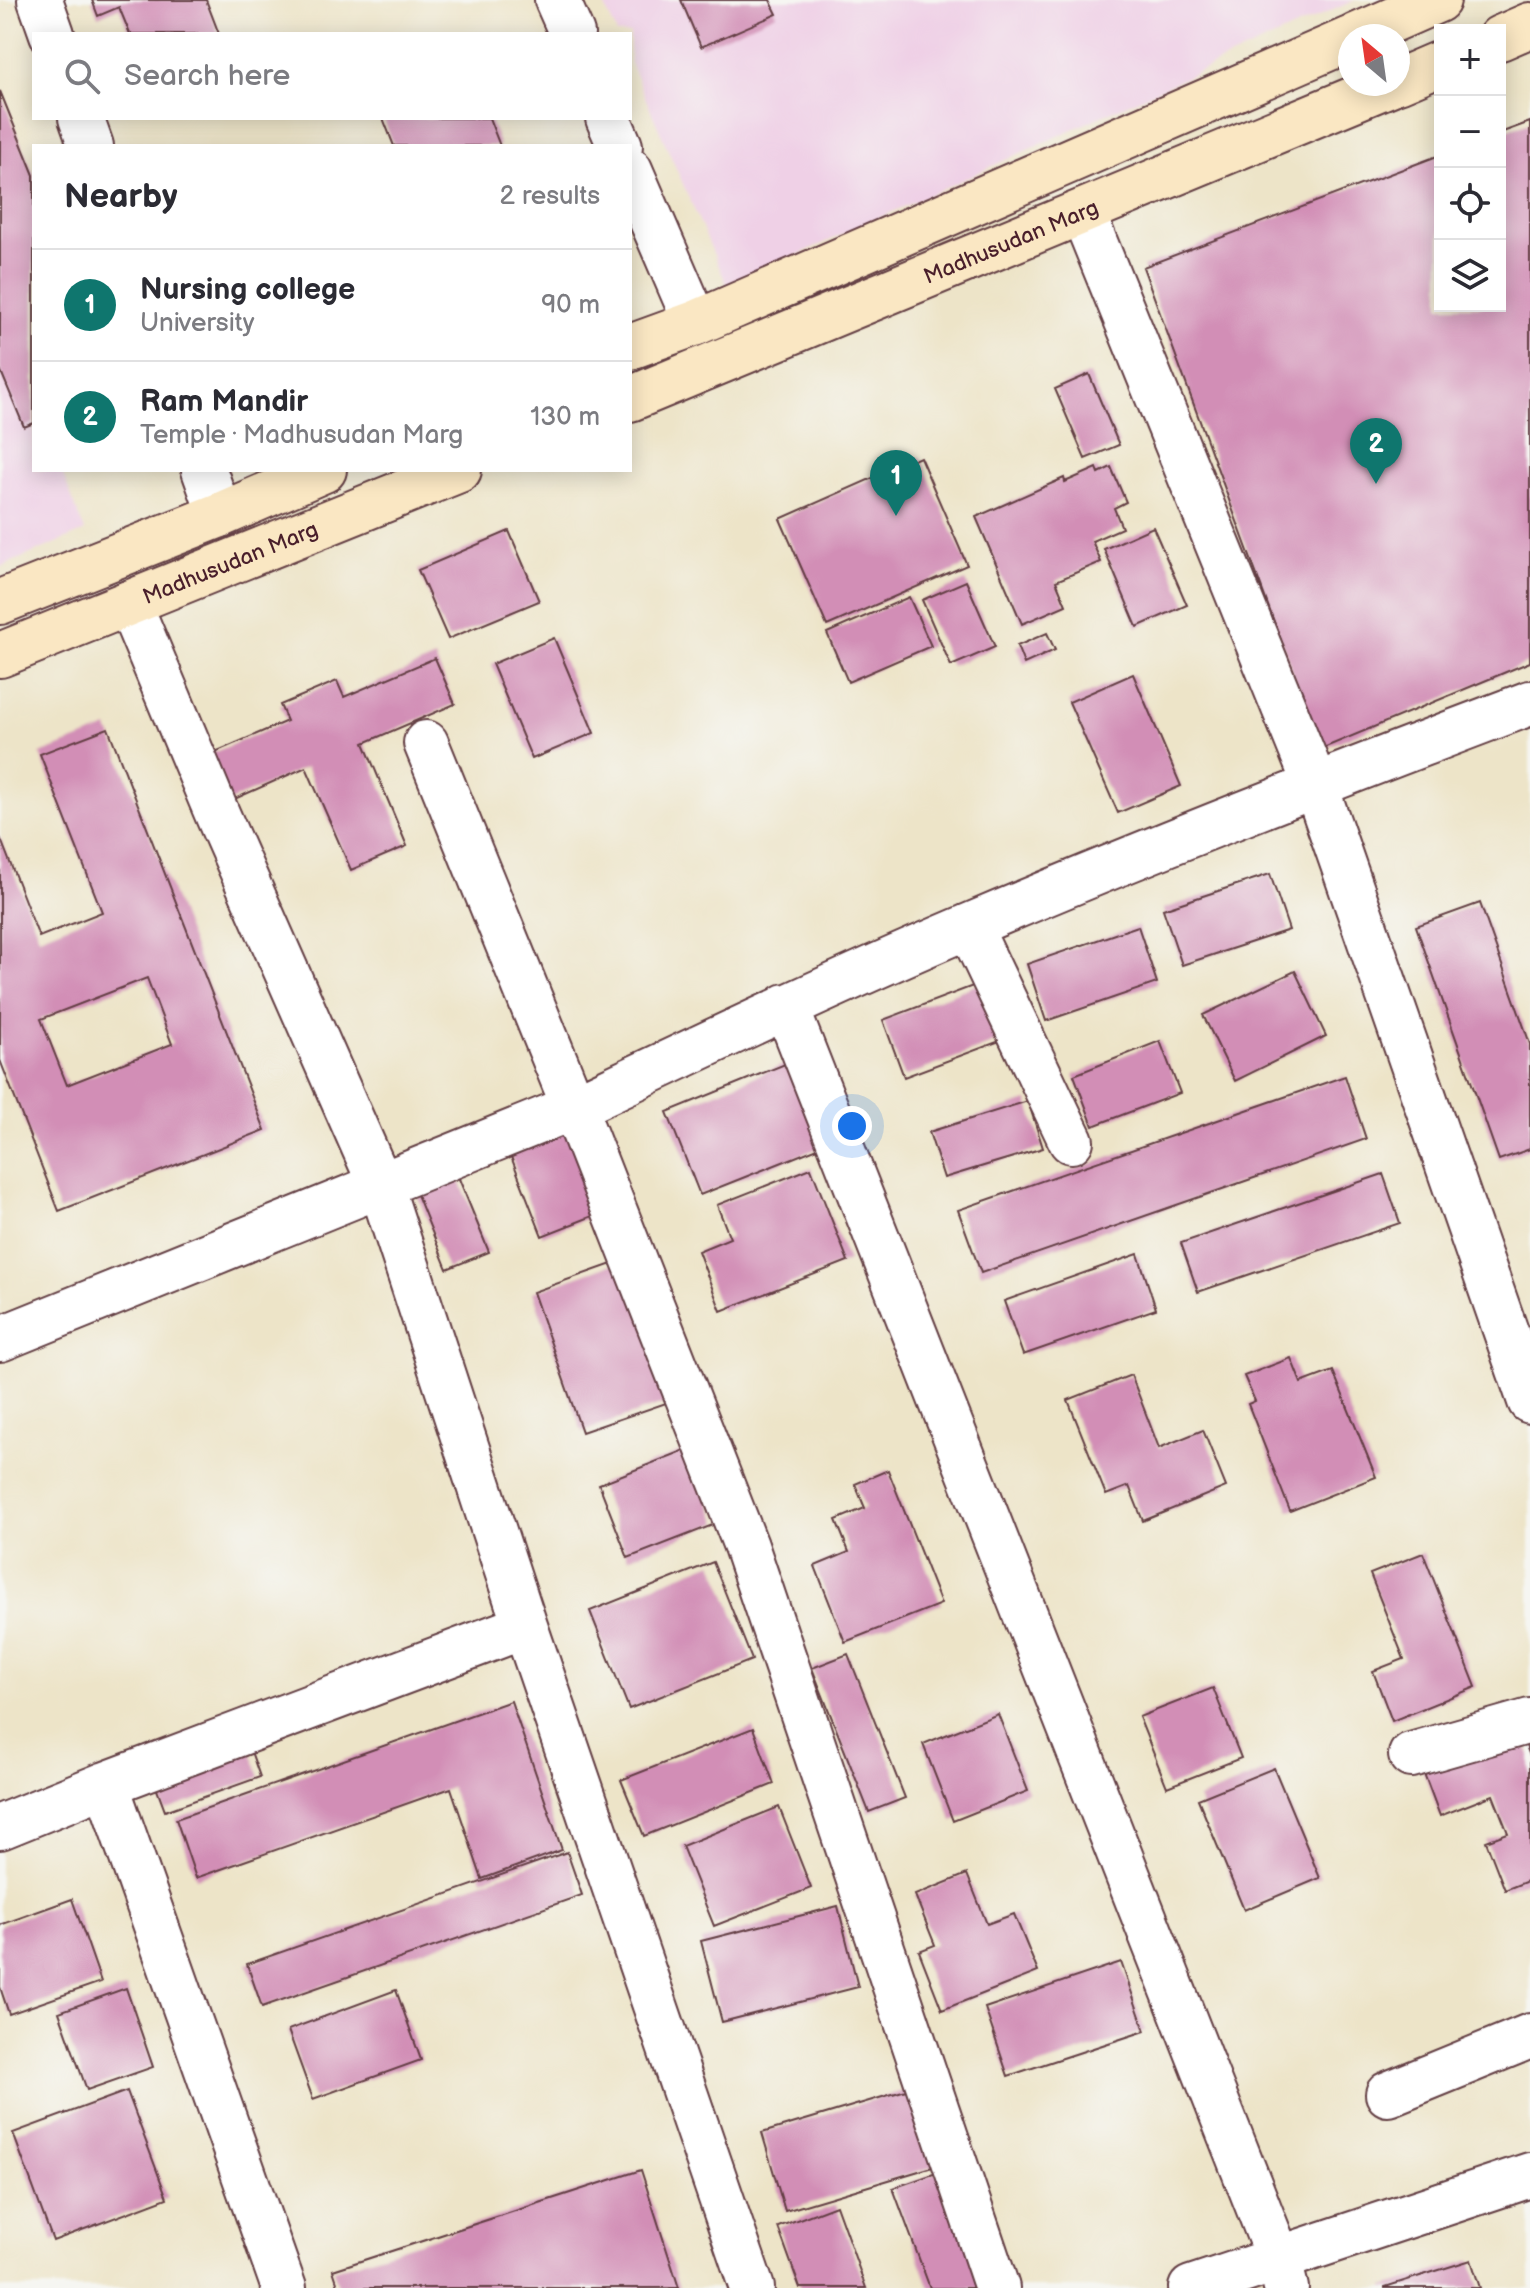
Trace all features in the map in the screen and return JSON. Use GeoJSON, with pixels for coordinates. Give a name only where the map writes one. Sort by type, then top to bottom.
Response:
{"type":"FeatureCollection","features":[{"type":"Feature","properties":{"kind":"main road"},"geometry":{"type":"LineString","coordinates":[[1383,24],[1438,0]]}},
{"type":"Feature","properties":{"kind":"main road"},"geometry":{"type":"LineString","coordinates":[[1506,35],[1530,25]]}},
{"type":"Feature","properties":{"kind":"main road"},"geometry":{"type":"LineString","coordinates":[[632,346],[696,323],[1338,44]]}},
{"type":"Feature","properties":{"kind":"main road"},"geometry":{"type":"LineString","coordinates":[[1410,76],[1434,66]]}},
{"type":"Feature","properties":{"kind":"main road","name":"Madhusudan Marg"},"geometry":{"type":"LineString","coordinates":[[632,398],[1361,96]]}},
{"type":"Feature","properties":{"kind":"main road"},"geometry":{"type":"LineString","coordinates":[[0,602],[319,472]]}},
{"type":"Feature","properties":{"kind":"main road","name":"Madhusudan Marg"},"geometry":{"type":"LineString","coordinates":[[0,655],[454,472]]}},
{"type":"Feature","properties":{"kind":"street"},"geometry":{"type":"LineString","coordinates":[[40,0],[51,32]]}},
{"type":"Feature","properties":{"kind":"street"},"geometry":{"type":"LineString","coordinates":[[557,0],[571,32]]}},
{"type":"Feature","properties":{"kind":"street"},"geometry":{"type":"LineString","coordinates":[[82,120],[90,144]]}},
{"type":"Feature","properties":{"kind":"street"},"geometry":{"type":"LineString","coordinates":[[609,120],[619,144]]}},
{"type":"Feature","properties":{"kind":"street"},"geometry":{"type":"LineString","coordinates":[[632,175],[696,323]]}},
{"type":"Feature","properties":{"kind":"street"},"geometry":{"type":"LineString","coordinates":[[1083,213],[1315,784],[1530,1401]]}},
{"type":"Feature","properties":{"kind":"street"},"geometry":{"type":"LineString","coordinates":[[205,472],[220,515]]}},
{"type":"Feature","properties":{"kind":"street"},"geometry":{"type":"LineString","coordinates":[[129,603],[218,816],[381,1186],[525,1626],[752,2288]]}},
{"type":"Feature","properties":{"kind":"street"},"geometry":{"type":"LineString","coordinates":[[0,1339],[574,1107],[786,1006],[969,926],[1315,784],[1530,703]]}},
{"type":"Feature","properties":{"kind":"street"},"geometry":{"type":"LineString","coordinates":[[426,743],[574,1107],[746,1546],[997,2288]]}},
{"type":"Feature","properties":{"kind":"street"},"geometry":{"type":"LineString","coordinates":[[969,926],[1071,1141]]}},
{"type":"Feature","properties":{"kind":"street"},"geometry":{"type":"LineString","coordinates":[[786,1006],[1282,2274]]}},
{"type":"Feature","properties":{"kind":"street"},"geometry":{"type":"LineString","coordinates":[[0,1827],[525,1626]]}},
{"type":"Feature","properties":{"kind":"street"},"geometry":{"type":"LineString","coordinates":[[1411,1755],[1530,1721]]}},
{"type":"Feature","properties":{"kind":"street"},"geometry":{"type":"LineString","coordinates":[[106,1784],[284,2288]]}},
{"type":"Feature","properties":{"kind":"street"},"geometry":{"type":"LineString","coordinates":[[1388,2094],[1530,2036]]}},
{"type":"Feature","properties":{"kind":"street"},"geometry":{"type":"LineString","coordinates":[[1191,2288],[1282,2274],[1530,2175]]}},
{"type":"Feature","properties":{"kind":"shaded area"},"geometry":{"type":"Polygon","coordinates":[[[602,0],[1355,0],[728,287],[632,68],[632,32],[616,32],[602,0]]]}},
{"type":"Feature","properties":{"kind":"shaded area"},"geometry":{"type":"Polygon","coordinates":[[[0,315],[32,396],[32,472],[62,472],[85,531],[0,567],[0,315]]]}},
{"type":"Feature","properties":{"kind":"building"},"geometry":{"type":"Polygon","coordinates":[[[92,0],[206,0],[218,32],[129,32],[119,7],[98,16],[92,0]]]}},
{"type":"Feature","properties":{"kind":"building"},"geometry":{"type":"Polygon","coordinates":[[[681,0],[770,0],[777,14],[701,47],[681,0]]]}},
{"type":"Feature","properties":{"kind":"building"},"geometry":{"type":"Polygon","coordinates":[[[0,91],[32,170],[32,424],[24,427],[0,369],[0,91]]]}},
{"type":"Feature","properties":{"kind":"building"},"geometry":{"type":"Polygon","coordinates":[[[384,120],[490,120],[499,144],[393,144],[384,120]]]}},
{"type":"Feature","properties":{"kind":"building"},"geometry":{"type":"Polygon","coordinates":[[[1530,122],[1530,662],[1321,749],[1143,267],[1434,157],[1434,312],[1506,312],[1506,131],[1530,122]]]}},
{"type":"Feature","properties":{"kind":"building"},"geometry":{"type":"Polygon","coordinates":[[[1089,374],[1119,445],[1085,459],[1055,389],[1089,374]]]}},
{"type":"Feature","properties":{"kind":"building"},"geometry":{"type":"Polygon","coordinates":[[[920,457],[967,565],[827,626],[780,519],[920,457]]]}},
{"type":"Feature","properties":{"kind":"building"},"geometry":{"type":"Polygon","coordinates":[[[1111,467],[1126,502],[1114,508],[1122,528],[1092,541],[1101,562],[1056,581],[1066,605],[1022,624],[976,517],[1064,478],[1065,482],[1097,468],[1099,473],[1111,467]]]}},
{"type":"Feature","properties":{"kind":"building"},"geometry":{"type":"Polygon","coordinates":[[[1153,527],[1187,605],[1137,627],[1104,549],[1153,527]]]}},
{"type":"Feature","properties":{"kind":"building"},"geometry":{"type":"Polygon","coordinates":[[[509,531],[539,601],[448,639],[418,570],[509,531]]]}},
{"type":"Feature","properties":{"kind":"building"},"geometry":{"type":"Polygon","coordinates":[[[966,581],[995,647],[951,666],[922,600],[966,581]]]}},
{"type":"Feature","properties":{"kind":"building"},"geometry":{"type":"Polygon","coordinates":[[[909,597],[931,646],[848,682],[827,633],[909,597]]]}},
{"type":"Feature","properties":{"kind":"building"},"geometry":{"type":"Polygon","coordinates":[[[1047,633],[1055,650],[1024,664],[1017,646],[1047,633]]]}},
{"type":"Feature","properties":{"kind":"building"},"geometry":{"type":"Polygon","coordinates":[[[554,638],[594,733],[532,759],[492,664],[554,638]]]}},
{"type":"Feature","properties":{"kind":"building"},"geometry":{"type":"Polygon","coordinates":[[[435,658],[455,704],[364,743],[407,846],[351,870],[306,767],[228,802],[208,755],[287,721],[280,705],[337,681],[344,697],[435,658]]]}},
{"type":"Feature","properties":{"kind":"building"},"geometry":{"type":"Polygon","coordinates":[[[1133,674],[1181,786],[1118,813],[1069,702],[1133,674]]]}},
{"type":"Feature","properties":{"kind":"building"},"geometry":{"type":"Polygon","coordinates":[[[108,728],[265,1130],[59,1211],[0,1060],[0,837],[39,937],[102,912],[40,754],[108,728]],[[147,978],[41,1019],[67,1085],[172,1044],[147,978]]]}},
{"type":"Feature","properties":{"kind":"building"},"geometry":{"type":"Polygon","coordinates":[[[1270,874],[1289,930],[1182,965],[1163,909],[1270,874]]]}},
{"type":"Feature","properties":{"kind":"building"},"geometry":{"type":"Polygon","coordinates":[[[1480,903],[1530,1044],[1530,1149],[1499,1160],[1416,926],[1480,903]]]}},
{"type":"Feature","properties":{"kind":"building"},"geometry":{"type":"Polygon","coordinates":[[[1138,926],[1157,983],[1046,1021],[1027,964],[1138,926]]]}},
{"type":"Feature","properties":{"kind":"building"},"geometry":{"type":"Polygon","coordinates":[[[1295,971],[1326,1036],[1235,1081],[1203,1015],[1295,971]]]}},
{"type":"Feature","properties":{"kind":"building"},"geometry":{"type":"Polygon","coordinates":[[[986,981],[1008,1038],[904,1077],[883,1020],[986,981]]]}},
{"type":"Feature","properties":{"kind":"building"},"geometry":{"type":"Polygon","coordinates":[[[1160,1041],[1180,1093],[1093,1126],[1074,1075],[1160,1041]]]}},
{"type":"Feature","properties":{"kind":"building"},"geometry":{"type":"Polygon","coordinates":[[[790,1062],[823,1146],[700,1195],[667,1112],[790,1062]]]}},
{"type":"Feature","properties":{"kind":"building"},"geometry":{"type":"Polygon","coordinates":[[[1345,1076],[1366,1139],[981,1273],[958,1210],[1345,1076]]]}},
{"type":"Feature","properties":{"kind":"building"},"geometry":{"type":"Polygon","coordinates":[[[1028,1101],[1043,1148],[944,1178],[929,1132],[1028,1101]]]}},
{"type":"Feature","properties":{"kind":"building"},"geometry":{"type":"Polygon","coordinates":[[[569,1125],[603,1212],[542,1236],[508,1149],[569,1125]]]}},
{"type":"Feature","properties":{"kind":"building"},"geometry":{"type":"Polygon","coordinates":[[[811,1168],[848,1261],[721,1311],[698,1251],[730,1238],[717,1205],[811,1168]]]}},
{"type":"Feature","properties":{"kind":"building"},"geometry":{"type":"Polygon","coordinates":[[[455,1169],[489,1252],[447,1269],[414,1187],[455,1169]]]}},
{"type":"Feature","properties":{"kind":"building"},"geometry":{"type":"Polygon","coordinates":[[[1383,1174],[1400,1223],[1198,1292],[1181,1243],[1383,1174]]]}},
{"type":"Feature","properties":{"kind":"building"},"geometry":{"type":"Polygon","coordinates":[[[1138,1254],[1156,1309],[1023,1355],[1004,1301],[1138,1254]]]}},
{"type":"Feature","properties":{"kind":"building"},"geometry":{"type":"Polygon","coordinates":[[[626,1259],[675,1400],[582,1432],[533,1292],[626,1259]]]}},
{"type":"Feature","properties":{"kind":"building"},"geometry":{"type":"Polygon","coordinates":[[[1291,1358],[1301,1383],[1333,1371],[1376,1477],[1290,1511],[1248,1404],[1255,1401],[1244,1376],[1291,1358]]]}},
{"type":"Feature","properties":{"kind":"building"},"geometry":{"type":"Polygon","coordinates":[[[1131,1375],[1159,1448],[1203,1430],[1226,1487],[1143,1521],[1129,1486],[1106,1495],[1068,1400],[1131,1375]]]}},
{"type":"Feature","properties":{"kind":"building"},"geometry":{"type":"Polygon","coordinates":[[[688,1449],[718,1523],[628,1558],[599,1484],[688,1449]]]}},
{"type":"Feature","properties":{"kind":"building"},"geometry":{"type":"Polygon","coordinates":[[[888,1470],[941,1604],[845,1642],[815,1566],[849,1552],[836,1520],[865,1508],[855,1484],[888,1470]]]}},
{"type":"Feature","properties":{"kind":"building"},"geometry":{"type":"Polygon","coordinates":[[[1423,1553],[1476,1687],[1392,1721],[1373,1671],[1404,1659],[1370,1574],[1423,1553]]]}},
{"type":"Feature","properties":{"kind":"building"},"geometry":{"type":"Polygon","coordinates":[[[713,1562],[752,1660],[629,1709],[590,1611],[713,1562]]]}},
{"type":"Feature","properties":{"kind":"building"},"geometry":{"type":"Polygon","coordinates":[[[848,1654],[905,1798],[869,1812],[812,1668],[848,1654]]]}},
{"type":"Feature","properties":{"kind":"building"},"geometry":{"type":"Polygon","coordinates":[[[1213,1688],[1241,1758],[1167,1787],[1139,1717],[1213,1688]]]}},
{"type":"Feature","properties":{"kind":"building"},"geometry":{"type":"Polygon","coordinates":[[[511,1701],[562,1850],[482,1879],[451,1788],[196,1878],[176,1819],[511,1701]]]}},
{"type":"Feature","properties":{"kind":"building"},"geometry":{"type":"Polygon","coordinates":[[[998,1714],[1028,1791],[953,1821],[923,1744],[998,1714]]]}},
{"type":"Feature","properties":{"kind":"building"},"geometry":{"type":"Polygon","coordinates":[[[753,1728],[774,1784],[644,1836],[621,1780],[753,1728]]]}},
{"type":"Feature","properties":{"kind":"building"},"geometry":{"type":"Polygon","coordinates":[[[1520,1731],[1530,1756],[1530,1880],[1505,1890],[1486,1841],[1508,1833],[1493,1795],[1440,1816],[1422,1768],[1520,1731]]]}},
{"type":"Feature","properties":{"kind":"building"},"geometry":{"type":"Polygon","coordinates":[[[248,1743],[260,1777],[165,1811],[152,1776],[248,1743]]]}},
{"type":"Feature","properties":{"kind":"building"},"geometry":{"type":"Polygon","coordinates":[[[1274,1768],[1320,1878],[1244,1910],[1198,1799],[1274,1768]]]}},
{"type":"Feature","properties":{"kind":"building"},"geometry":{"type":"Polygon","coordinates":[[[779,1807],[811,1888],[714,1926],[682,1846],[779,1807]]]}},
{"type":"Feature","properties":{"kind":"building"},"geometry":{"type":"Polygon","coordinates":[[[567,1852],[582,1895],[262,2007],[247,1964],[567,1852]]]}},
{"type":"Feature","properties":{"kind":"building"},"geometry":{"type":"Polygon","coordinates":[[[967,1874],[987,1924],[1014,1914],[1038,1972],[942,2010],[919,1951],[935,1945],[915,1895],[967,1874]]]}},
{"type":"Feature","properties":{"kind":"building"},"geometry":{"type":"Polygon","coordinates":[[[72,1899],[101,1982],[9,2014],[0,1987],[0,1925],[72,1899]]]}},
{"type":"Feature","properties":{"kind":"building"},"geometry":{"type":"Polygon","coordinates":[[[838,1906],[858,1987],[722,2022],[701,1941],[838,1906]]]}},
{"type":"Feature","properties":{"kind":"building"},"geometry":{"type":"Polygon","coordinates":[[[1121,1962],[1145,2031],[1008,2076],[985,2008],[1121,1962]]]}},
{"type":"Feature","properties":{"kind":"building"},"geometry":{"type":"Polygon","coordinates":[[[126,1988],[153,2067],[87,2090],[59,2012],[126,1988]]]}},
{"type":"Feature","properties":{"kind":"building"},"geometry":{"type":"Polygon","coordinates":[[[396,1990],[421,2060],[313,2099],[288,2030],[396,1990]]]}},
{"type":"Feature","properties":{"kind":"building"},"geometry":{"type":"Polygon","coordinates":[[[916,2087],[939,2165],[785,2211],[762,2133],[916,2087]]]}},
{"type":"Feature","properties":{"kind":"building"},"geometry":{"type":"Polygon","coordinates":[[[127,2091],[167,2198],[53,2241],[13,2133],[127,2091]]]}},
{"type":"Feature","properties":{"kind":"building"},"geometry":{"type":"Polygon","coordinates":[[[641,2170],[679,2288],[339,2288],[333,2270],[641,2170]]]}},
{"type":"Feature","properties":{"kind":"building"},"geometry":{"type":"Polygon","coordinates":[[[942,2171],[986,2288],[930,2288],[893,2188],[942,2171]]]}},
{"type":"Feature","properties":{"kind":"building"},"geometry":{"type":"Polygon","coordinates":[[[836,2205],[866,2288],[800,2288],[778,2227],[836,2205]]]}},
{"type":"Feature","properties":{"kind":"building"},"geometry":{"type":"Polygon","coordinates":[[[1471,2260],[1480,2288],[1385,2288],[1385,2287],[1471,2260]]]}},
{"type":"Feature","properties":{"kind":"place","name":"Ram Mandir"},"geometry":{"type":"Point","coordinates":[1376,484]}},
{"type":"Feature","properties":{"kind":"place","name":"Nursing college"},"geometry":{"type":"Point","coordinates":[896,516]}}]}
